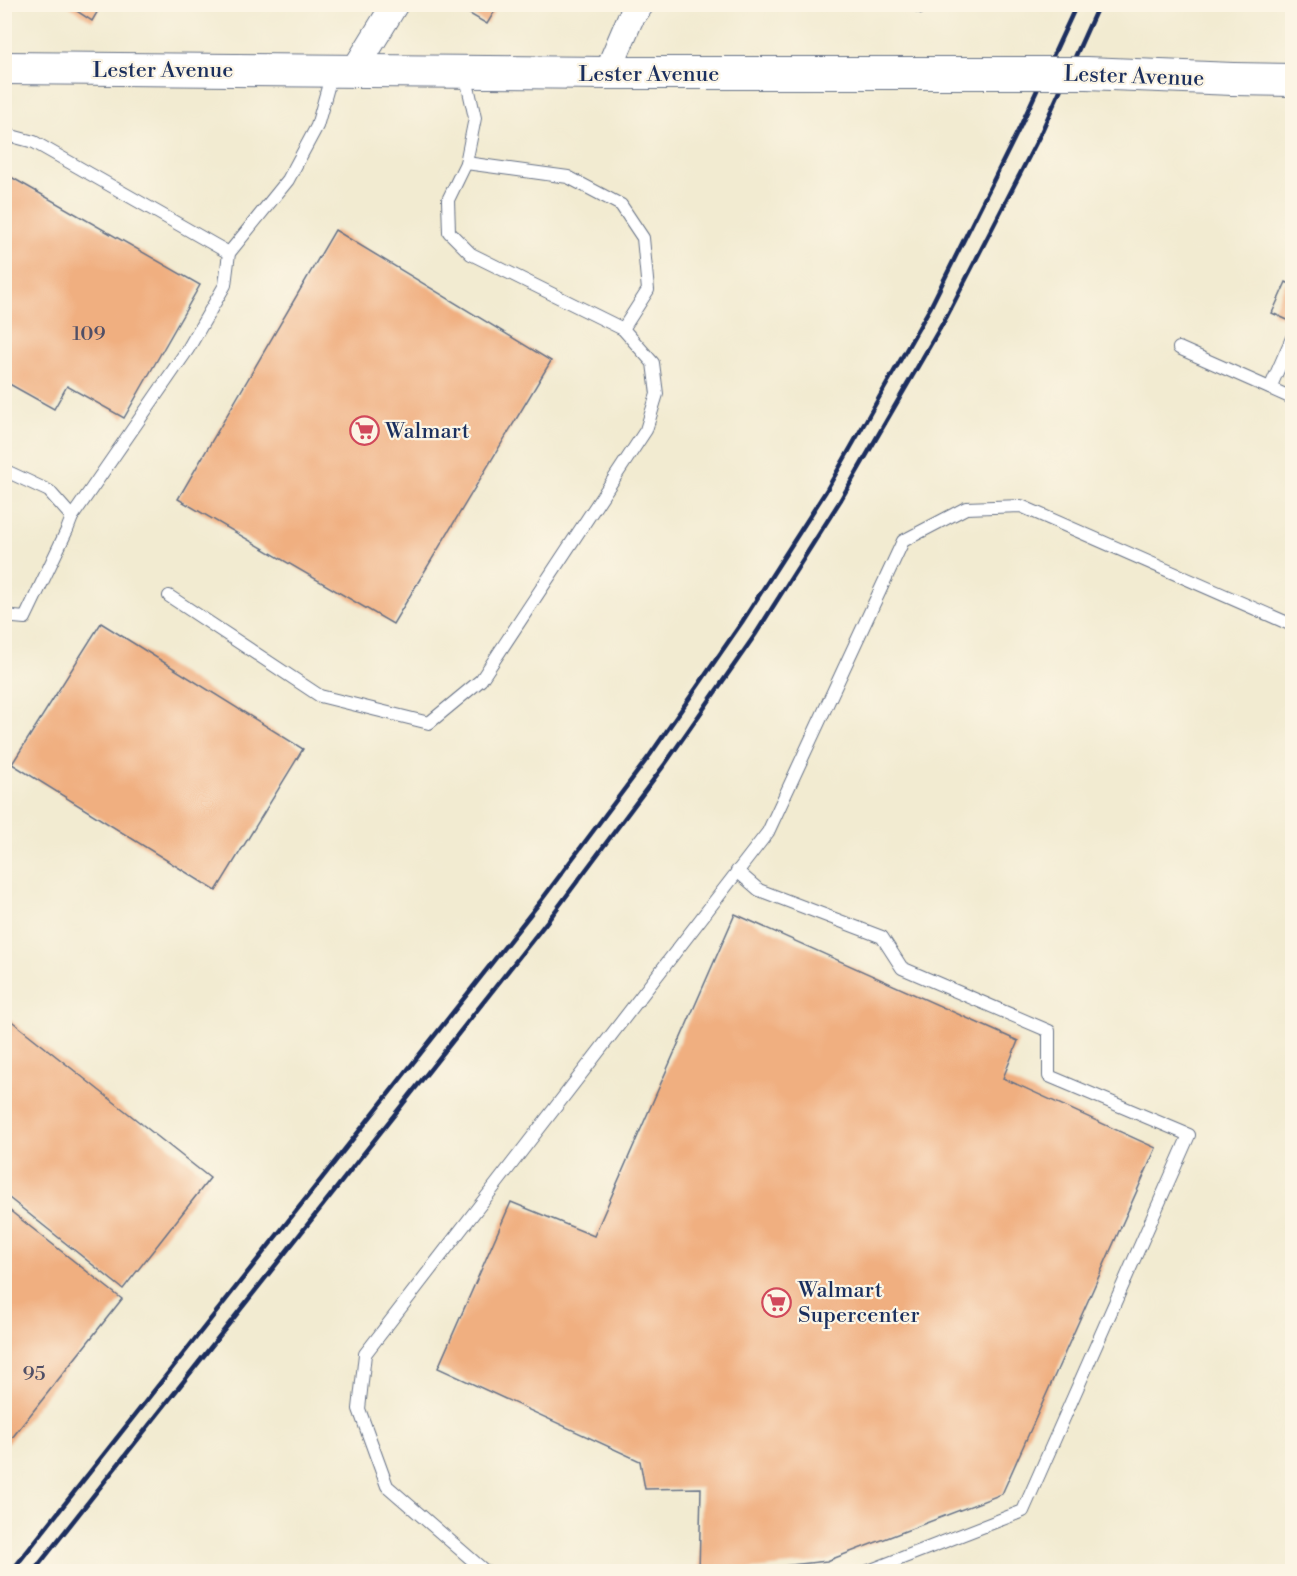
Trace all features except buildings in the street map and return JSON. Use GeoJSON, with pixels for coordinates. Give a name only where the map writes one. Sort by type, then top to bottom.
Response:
{"type":"FeatureCollection","features":[{"type":"Feature","properties":{"kind":"street"},"geometry":{"type":"LineString","coordinates":[[343,71],[394,4]]}},
{"type":"Feature","properties":{"kind":"street"},"geometry":{"type":"LineString","coordinates":[[607,73],[630,19],[640,4]]}},
{"type":"Feature","properties":{"kind":"street","name":"Lester Avenue"},"geometry":{"type":"LineString","coordinates":[[4,68],[607,73],[1087,73],[1293,80]]}},
{"type":"Feature","properties":{"kind":"lane"},"geometry":{"type":"LineString","coordinates":[[4,612],[14,617],[25,618],[72,517],[188,349],[225,285],[229,253],[288,180],[343,71]]}},
{"type":"Feature","properties":{"kind":"lane"},"geometry":{"type":"LineString","coordinates":[[169,596],[320,696],[429,723],[481,680],[645,430],[657,394],[653,363],[623,329],[471,254],[448,232],[448,200],[466,163],[476,118],[464,72]]}},
{"type":"Feature","properties":{"kind":"lane"},"geometry":{"type":"LineString","coordinates":[[4,134],[34,142],[229,253]]}},
{"type":"Feature","properties":{"kind":"lane"},"geometry":{"type":"LineString","coordinates":[[466,163],[568,177],[621,205],[644,238],[648,290],[623,329]]}},
{"type":"Feature","properties":{"kind":"lane"},"geometry":{"type":"LineString","coordinates":[[1270,388],[1293,338]]}},
{"type":"Feature","properties":{"kind":"lane"},"geometry":{"type":"LineString","coordinates":[[1179,348],[1293,398]]}},
{"type":"Feature","properties":{"kind":"lane"},"geometry":{"type":"LineString","coordinates":[[4,470],[49,491],[72,517]]}},
{"type":"Feature","properties":{"kind":"lane"},"geometry":{"type":"LineString","coordinates":[[486,1572],[387,1486],[359,1409],[365,1354],[768,832],[903,541],[966,508],[1022,506],[1293,625]]}},
{"type":"Feature","properties":{"kind":"lane"},"geometry":{"type":"LineString","coordinates":[[737,871],[759,890],[882,937],[902,968],[1049,1031],[1049,1076],[1189,1135],[1023,1511],[866,1572]]}},
{"type":"Feature","properties":{"kind":"railway"},"geometry":{"type":"LineString","coordinates":[[11,1572],[540,902],[650,755],[742,622],[826,491],[930,308],[1020,127],[1077,4]]}},
{"type":"Feature","properties":{"kind":"railway"},"geometry":{"type":"LineString","coordinates":[[33,1572],[553,914],[665,764],[755,635],[840,501],[947,316],[1040,135],[1099,4]]}},
{"type":"Feature","properties":{"kind":"place","name":"Walmart"},"geometry":{"type":"Point","coordinates":[364,430]}},
{"type":"Feature","properties":{"kind":"place","name":"Walmart Supercenter"},"geometry":{"type":"Point","coordinates":[777,1302]}}]}
